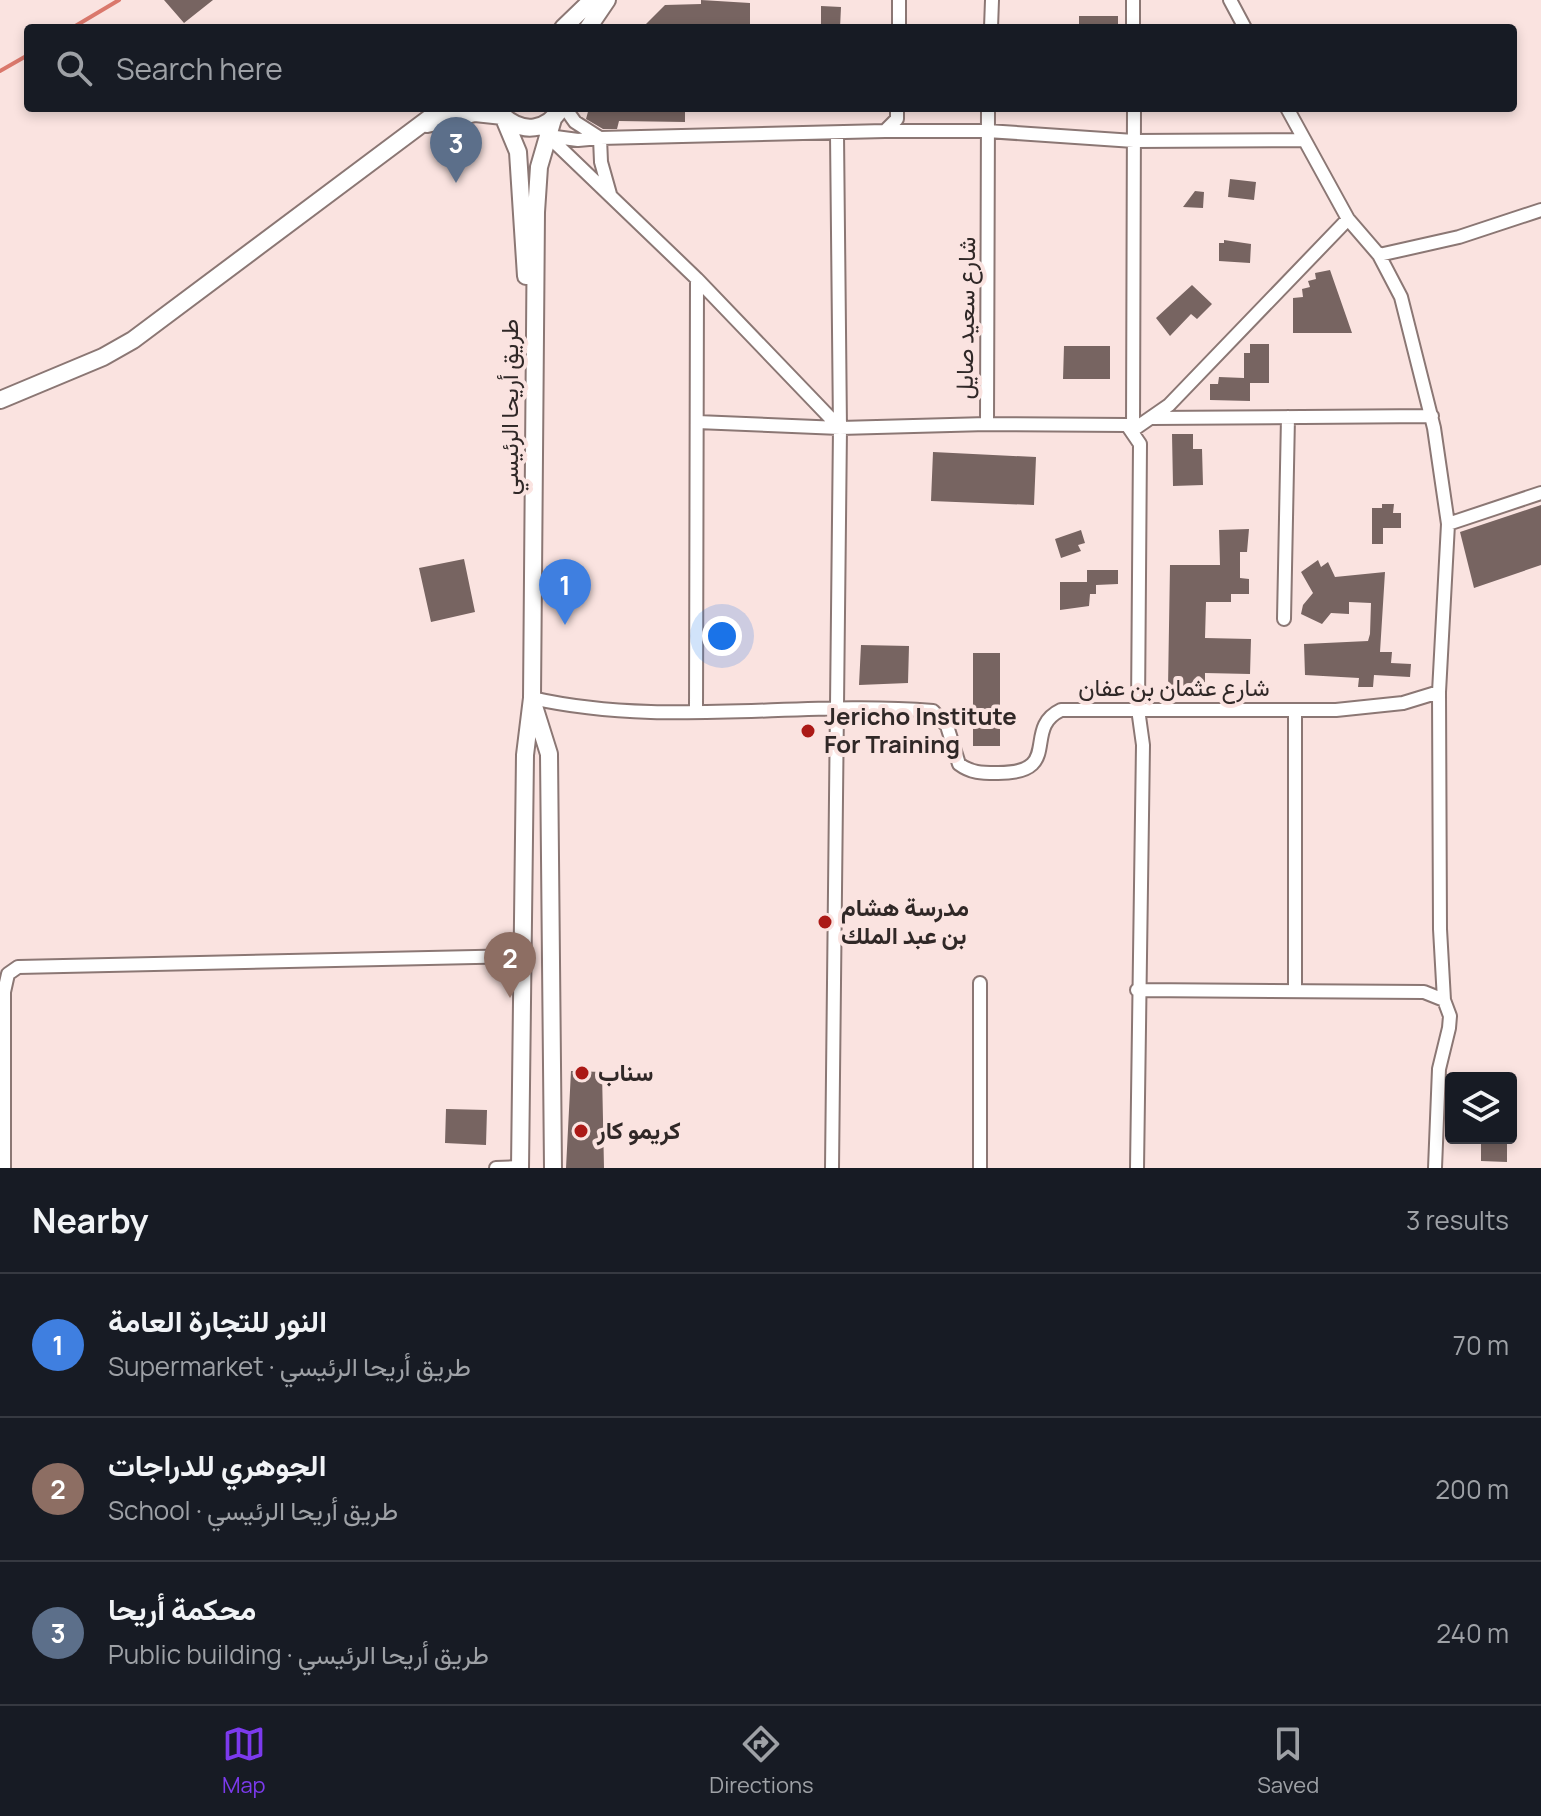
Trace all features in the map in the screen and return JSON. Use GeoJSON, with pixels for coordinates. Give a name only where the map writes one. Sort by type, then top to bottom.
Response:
{"type":"FeatureCollection","features":[{"type":"Feature","properties":{"kind":"main road"},"geometry":{"type":"LineString","coordinates":[[567,24],[592,0]]}},
{"type":"Feature","properties":{"kind":"main road"},"geometry":{"type":"LineString","coordinates":[[591,24],[607,0]]}},
{"type":"Feature","properties":{"kind":"main road"},"geometry":{"type":"LineString","coordinates":[[0,400],[103,357],[133,340],[410,129],[437,112]]}},
{"type":"Feature","properties":{"kind":"main road"},"geometry":{"type":"LineString","coordinates":[[410,129],[475,113],[500,112],[522,128],[544,125],[557,118]]}},
{"type":"Feature","properties":{"kind":"main road"},"geometry":{"type":"LineString","coordinates":[[500,112],[519,163],[534,360]]}},
{"type":"Feature","properties":{"kind":"main road","name":"طريق أريحا الرئيسي"},"geometry":{"type":"LineString","coordinates":[[520,1167],[525,755],[532,698],[536,212],[539,167],[557,118]]}},
{"type":"Feature","properties":{"kind":"main road","name":"طريق أريحا الرئيسي"},"geometry":{"type":"LineString","coordinates":[[532,698],[549,754],[553,1168]]}},
{"type":"Feature","properties":{"kind":"street"},"geometry":{"type":"LineString","coordinates":[[899,0],[899,24]]}},
{"type":"Feature","properties":{"kind":"street"},"geometry":{"type":"LineString","coordinates":[[991,24],[992,0]]}},
{"type":"Feature","properties":{"kind":"street"},"geometry":{"type":"LineString","coordinates":[[1133,0],[1133,24]]}},
{"type":"Feature","properties":{"kind":"street"},"geometry":{"type":"LineString","coordinates":[[1230,0],[1243,24]]}},
{"type":"Feature","properties":{"kind":"street"},"geometry":{"type":"LineString","coordinates":[[885,131],[897,119],[897,112]]}},
{"type":"Feature","properties":{"kind":"street","name":"شارع سعيد صايل"},"geometry":{"type":"LineString","coordinates":[[697,422],[840,428],[987,424],[988,112]]}},
{"type":"Feature","properties":{"kind":"street"},"geometry":{"type":"LineString","coordinates":[[1133,430],[1134,112]]}},
{"type":"Feature","properties":{"kind":"street"},"geometry":{"type":"LineString","coordinates":[[1289,112],[1348,219],[1379,255],[1401,297],[1432,416],[1448,524],[1439,692],[1440,929],[1444,1000],[1450,1016],[1439,1069],[1435,1168]]}},
{"type":"Feature","properties":{"kind":"street"},"geometry":{"type":"LineString","coordinates":[[557,118],[600,138],[987,131],[1134,141],[1304,140]]}},
{"type":"Feature","properties":{"kind":"street"},"geometry":{"type":"LineString","coordinates":[[557,118],[575,122],[600,138]]}},
{"type":"Feature","properties":{"kind":"street"},"geometry":{"type":"LineString","coordinates":[[557,118],[611,196],[697,279],[840,428]]}},
{"type":"Feature","properties":{"kind":"street"},"geometry":{"type":"LineString","coordinates":[[832,1168],[839,708],[837,134]]}},
{"type":"Feature","properties":{"kind":"street"},"geometry":{"type":"LineString","coordinates":[[600,138],[601,162],[611,196]]}},
{"type":"Feature","properties":{"kind":"street"},"geometry":{"type":"LineString","coordinates":[[1379,255],[1459,237],[1541,210]]}},
{"type":"Feature","properties":{"kind":"street"},"geometry":{"type":"LineString","coordinates":[[1133,430],[1169,405],[1348,219]]}},
{"type":"Feature","properties":{"kind":"street"},"geometry":{"type":"LineString","coordinates":[[696,712],[697,279]]}},
{"type":"Feature","properties":{"kind":"street"},"geometry":{"type":"LineString","coordinates":[[1151,418],[1432,416]]}},
{"type":"Feature","properties":{"kind":"street"},"geometry":{"type":"LineString","coordinates":[[1284,619],[1288,417]]}},
{"type":"Feature","properties":{"kind":"street"},"geometry":{"type":"LineString","coordinates":[[987,424],[1127,425],[1140,444],[1138,709],[1143,745],[1137,990],[1137,1168]]}},
{"type":"Feature","properties":{"kind":"street"},"geometry":{"type":"LineString","coordinates":[[1448,524],[1541,493]]}},
{"type":"Feature","properties":{"kind":"street","name":"شارع عثمان بن عفان"},"geometry":{"type":"LineString","coordinates":[[839,708],[933,711],[947,726],[959,764],[978,773],[1016,773],[1031,768],[1037,760],[1045,727],[1055,713],[1089,709],[1295,711],[1403,703],[1439,692]]}},
{"type":"Feature","properties":{"kind":"street"},"geometry":{"type":"LineString","coordinates":[[532,698],[577,708],[696,712],[839,708]]}},
{"type":"Feature","properties":{"kind":"street"},"geometry":{"type":"LineString","coordinates":[[1295,711],[1295,989]]}},
{"type":"Feature","properties":{"kind":"street"},"geometry":{"type":"LineString","coordinates":[[0,964],[18,967],[522,956]]}},
{"type":"Feature","properties":{"kind":"street"},"geometry":{"type":"LineString","coordinates":[[4,1168],[4,992],[8,974],[18,967]]}},
{"type":"Feature","properties":{"kind":"street"},"geometry":{"type":"LineString","coordinates":[[980,983],[980,1168]]}},
{"type":"Feature","properties":{"kind":"street"},"geometry":{"type":"LineString","coordinates":[[1137,990],[1424,992],[1444,1000]]}},
{"type":"Feature","properties":{"kind":"street"},"geometry":{"type":"LineString","coordinates":[[496,1168],[520,1167]]}},
{"type":"Feature","properties":{"kind":"building"},"geometry":{"type":"Polygon","coordinates":[[[164,0],[213,0],[184,23],[164,0]]]}},
{"type":"Feature","properties":{"kind":"building"},"geometry":{"type":"Polygon","coordinates":[[[701,0],[750,3],[750,24],[646,24],[665,5],[701,4],[701,0]]]}},
{"type":"Feature","properties":{"kind":"building"},"geometry":{"type":"Polygon","coordinates":[[[821,6],[841,7],[840,24],[821,24],[821,6]]]}},
{"type":"Feature","properties":{"kind":"building"},"geometry":{"type":"Polygon","coordinates":[[[1079,16],[1118,16],[1118,24],[1079,24],[1079,16]]]}},
{"type":"Feature","properties":{"kind":"building"},"geometry":{"type":"Polygon","coordinates":[[[588,112],[685,112],[685,122],[619,121],[617,129],[603,129],[586,119],[588,112]]]}},
{"type":"Feature","properties":{"kind":"building"},"geometry":{"type":"Polygon","coordinates":[[[1230,179],[1256,182],[1254,200],[1228,197],[1230,179]]]}},
{"type":"Feature","properties":{"kind":"building"},"geometry":{"type":"Polygon","coordinates":[[[1195,191],[1204,192],[1203,208],[1183,207],[1195,191]]]}},
{"type":"Feature","properties":{"kind":"building"},"geometry":{"type":"Polygon","coordinates":[[[1224,240],[1251,244],[1250,263],[1219,261],[1219,243],[1224,243],[1224,240]]]}},
{"type":"Feature","properties":{"kind":"building"},"geometry":{"type":"Polygon","coordinates":[[[1330,270],[1352,333],[1293,333],[1293,298],[1303,297],[1302,289],[1310,287],[1308,281],[1316,279],[1315,273],[1330,270]]]}},
{"type":"Feature","properties":{"kind":"building"},"geometry":{"type":"Polygon","coordinates":[[[1192,285],[1212,304],[1197,319],[1191,314],[1170,336],[1156,318],[1192,285]]]}},
{"type":"Feature","properties":{"kind":"building"},"geometry":{"type":"Polygon","coordinates":[[[1250,344],[1269,344],[1269,383],[1250,383],[1250,401],[1210,400],[1210,384],[1218,384],[1219,377],[1244,378],[1244,353],[1250,353],[1250,344]]]}},
{"type":"Feature","properties":{"kind":"building"},"geometry":{"type":"Polygon","coordinates":[[[1064,346],[1110,346],[1110,379],[1063,379],[1064,346]]]}},
{"type":"Feature","properties":{"kind":"building"},"geometry":{"type":"Polygon","coordinates":[[[1172,434],[1193,434],[1193,449],[1202,449],[1203,485],[1173,486],[1172,434]]]}},
{"type":"Feature","properties":{"kind":"building"},"geometry":{"type":"Polygon","coordinates":[[[933,452],[1036,457],[1034,505],[931,501],[933,452]]]}},
{"type":"Feature","properties":{"kind":"building"},"geometry":{"type":"Polygon","coordinates":[[[1382,504],[1394,504],[1393,513],[1401,513],[1401,528],[1383,528],[1383,544],[1372,544],[1372,508],[1382,508],[1382,504]]]}},
{"type":"Feature","properties":{"kind":"building"},"geometry":{"type":"Polygon","coordinates":[[[1541,505],[1541,565],[1474,588],[1460,532],[1541,505]]]}},
{"type":"Feature","properties":{"kind":"building"},"geometry":{"type":"Polygon","coordinates":[[[1249,529],[1247,552],[1240,552],[1240,578],[1249,579],[1249,594],[1231,594],[1231,602],[1206,602],[1205,638],[1251,639],[1250,674],[1205,673],[1205,688],[1168,688],[1170,565],[1220,565],[1219,530],[1249,529]]]}},
{"type":"Feature","properties":{"kind":"building"},"geometry":{"type":"Polygon","coordinates":[[[1081,530],[1085,543],[1078,545],[1081,551],[1061,558],[1055,539],[1081,530]]]}},
{"type":"Feature","properties":{"kind":"building"},"geometry":{"type":"Polygon","coordinates":[[[464,559],[475,612],[431,622],[419,568],[464,559]]]}},
{"type":"Feature","properties":{"kind":"building"},"geometry":{"type":"Polygon","coordinates":[[[1318,560],[1321,567],[1328,562],[1335,577],[1385,572],[1380,652],[1392,652],[1391,663],[1411,664],[1410,677],[1374,675],[1373,687],[1358,687],[1359,678],[1305,675],[1304,644],[1368,641],[1370,634],[1371,603],[1349,602],[1349,614],[1331,613],[1322,624],[1301,614],[1303,605],[1313,593],[1301,572],[1318,560]]]}},
{"type":"Feature","properties":{"kind":"building"},"geometry":{"type":"Polygon","coordinates":[[[1087,570],[1118,570],[1118,584],[1096,585],[1096,594],[1090,594],[1089,606],[1060,610],[1060,582],[1087,582],[1087,570]]]}},
{"type":"Feature","properties":{"kind":"building"},"geometry":{"type":"Polygon","coordinates":[[[861,645],[909,646],[908,683],[859,685],[861,645]]]}},
{"type":"Feature","properties":{"kind":"building"},"geometry":{"type":"Polygon","coordinates":[[[973,653],[1000,653],[1000,746],[973,746],[973,653]]]}},
{"type":"Feature","properties":{"kind":"building"},"geometry":{"type":"Polygon","coordinates":[[[571,1071],[602,1072],[604,1168],[566,1168],[571,1071]]]}},
{"type":"Feature","properties":{"kind":"building"},"geometry":{"type":"Polygon","coordinates":[[[446,1109],[487,1110],[486,1145],[445,1143],[446,1109]]]}},
{"type":"Feature","properties":{"kind":"building"},"geometry":{"type":"Polygon","coordinates":[[[1481,1144],[1507,1144],[1507,1162],[1481,1161],[1481,1144]]]}},
{"type":"Feature","properties":{"kind":"waterway"},"geometry":{"type":"LineString","coordinates":[[79,24],[119,0]]}},
{"type":"Feature","properties":{"kind":"waterway"},"geometry":{"type":"LineString","coordinates":[[0,71],[24,57]]}},
{"type":"Feature","properties":{"kind":"place","name":"محكمة أريحا"},"geometry":{"type":"Point","coordinates":[456,183]}},
{"type":"Feature","properties":{"kind":"place","name":"النور للتجارة العامة"},"geometry":{"type":"Point","coordinates":[565,625]}},
{"type":"Feature","properties":{"kind":"place","name":"Jericho Institute For Training"},"geometry":{"type":"Point","coordinates":[808,731]}},
{"type":"Feature","properties":{"kind":"place","name":"مدرسة هشام بن عبد الملك"},"geometry":{"type":"Point","coordinates":[825,922]}},
{"type":"Feature","properties":{"kind":"place","name":"الجوهري للدراجات"},"geometry":{"type":"Point","coordinates":[510,998]}},
{"type":"Feature","properties":{"kind":"place","name":"سناب"},"geometry":{"type":"Point","coordinates":[582,1073]}},
{"type":"Feature","properties":{"kind":"place","name":"كريمو كار"},"geometry":{"type":"Point","coordinates":[581,1131]}}]}
